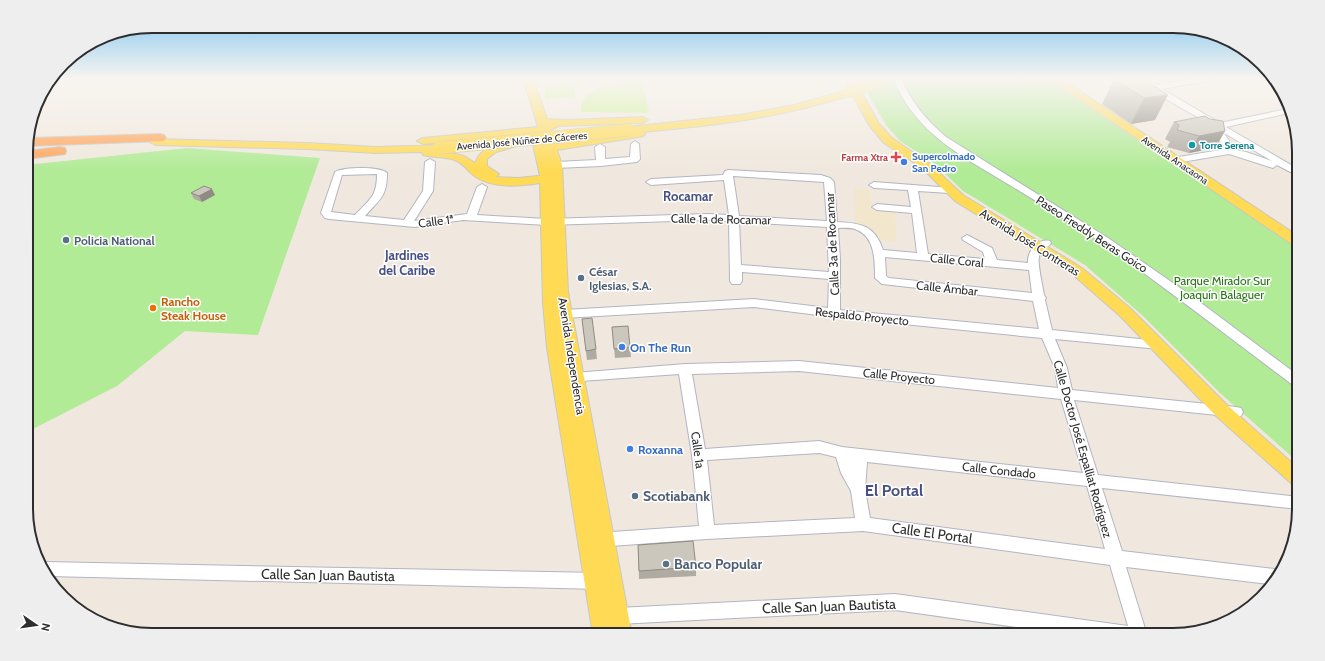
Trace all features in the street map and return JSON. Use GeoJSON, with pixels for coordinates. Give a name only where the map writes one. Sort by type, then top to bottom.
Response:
{"type":"FeatureCollection","features":[{"type":"Feature","properties":{"kind":"highway"},"geometry":{"type":"LineString","coordinates":[[34,134],[139,135],[158,140]]}},
{"type":"Feature","properties":{"kind":"highway"},"geometry":{"type":"LineString","coordinates":[[33,142],[158,140]]}},
{"type":"Feature","properties":{"kind":"highway"},"geometry":{"type":"LineString","coordinates":[[33,146],[158,140]]}},
{"type":"Feature","properties":{"kind":"highway"},"geometry":{"type":"LineString","coordinates":[[33,154],[158,140]]}},
{"type":"Feature","properties":{"kind":"main road","name":"Avenida Independencia"},"geometry":{"type":"LineString","coordinates":[[535,109],[544,126],[551,165],[555,275],[564,314],[568,377],[588,540],[603,628]]}},
{"type":"Feature","properties":{"kind":"main road","name":"Avenida José Núñez de Cáceres"},"geometry":{"type":"LineString","coordinates":[[439,145],[706,121],[790,109]]}},
{"type":"Feature","properties":{"kind":"main road","name":"Avenida José Contreras"},"geometry":{"type":"LineString","coordinates":[[868,109],[882,135],[906,154],[926,166],[949,190],[981,212],[1082,266],[1140,316],[1236,412],[1292,462]]}},
{"type":"Feature","properties":{"kind":"main road","name":"Avenida José Contreras"},"geometry":{"type":"LineString","coordinates":[[872,109],[898,142],[934,166],[955,189],[1043,245],[1083,276],[1125,312],[1221,410],[1292,474]]}},
{"type":"Feature","properties":{"kind":"main road","name":"Avenida Anacaona"},"geometry":{"type":"LineString","coordinates":[[1099,109],[1292,238]]}},
{"type":"Feature","properties":{"kind":"main road"},"geometry":{"type":"LineString","coordinates":[[377,147],[544,126],[706,121]]}},
{"type":"Feature","properties":{"kind":"main road"},"geometry":{"type":"LineString","coordinates":[[377,147],[447,155],[469,164],[474,171],[491,181],[505,181],[551,165],[706,121]]}},
{"type":"Feature","properties":{"kind":"main road","name":"Avenida José Núñez de Cáceres"},"geometry":{"type":"LineString","coordinates":[[158,140],[307,146],[377,147],[439,145],[588,135],[628,128]]}},
{"type":"Feature","properties":{"kind":"main road"},"geometry":{"type":"LineString","coordinates":[[551,165],[534,168],[520,175],[498,175],[487,172],[482,168],[481,161],[488,152],[510,145],[588,135]]}},
{"type":"Feature","properties":{"kind":"main road","name":"Avenida Independencia"},"geometry":{"type":"LineString","coordinates":[[555,275],[550,303],[604,540],[620,628]]}},
{"type":"Feature","properties":{"kind":"street","name":"Paseo Freddy Beras Goico"},"geometry":{"type":"LineString","coordinates":[[913,109],[920,118],[938,135],[959,150],[1074,220],[1133,260],[1292,378]]}},
{"type":"Feature","properties":{"kind":"street","name":"Paseo Freddy Beras Goico"},"geometry":{"type":"LineString","coordinates":[[922,109],[929,117],[965,148],[1083,219],[1133,252],[1181,285],[1292,369]]}},
{"type":"Feature","properties":{"kind":"street"},"geometry":{"type":"LineString","coordinates":[[1186,109],[1292,166]]}},
{"type":"Feature","properties":{"kind":"street"},"geometry":{"type":"LineString","coordinates":[[1217,126],[1285,112]]}},
{"type":"Feature","properties":{"kind":"street"},"geometry":{"type":"LineString","coordinates":[[1217,126],[1219,133],[1227,145],[1227,148],[1224,151]]}},
{"type":"Feature","properties":{"kind":"street"},"geometry":{"type":"LineString","coordinates":[[551,165],[634,160],[636,159],[635,144]]}},
{"type":"Feature","properties":{"kind":"street"},"geometry":{"type":"LineString","coordinates":[[600,147],[601,163]]}},
{"type":"Feature","properties":{"kind":"street"},"geometry":{"type":"LineString","coordinates":[[1176,160],[1224,151],[1238,152],[1278,166],[1292,167]]}},
{"type":"Feature","properties":{"kind":"street"},"geometry":{"type":"LineString","coordinates":[[407,223],[428,191],[430,162]]}},
{"type":"Feature","properties":{"kind":"street","name":"Calle 1ª"},"geometry":{"type":"LineString","coordinates":[[358,218],[380,193],[382,187],[382,173],[377,170],[339,172],[326,213],[329,216],[422,224],[471,217],[553,222]]}},
{"type":"Feature","properties":{"kind":"street"},"geometry":{"type":"LineString","coordinates":[[728,175],[734,217],[736,281]]}},
{"type":"Feature","properties":{"kind":"street","name":"Calle 3a de Rocamar"},"geometry":{"type":"LineString","coordinates":[[651,182],[728,175],[821,178],[827,180],[829,182],[835,276],[834,313]]}},
{"type":"Feature","properties":{"kind":"street"},"geometry":{"type":"LineString","coordinates":[[874,185],[949,190]]}},
{"type":"Feature","properties":{"kind":"street"},"geometry":{"type":"LineString","coordinates":[[471,217],[482,187]]}},
{"type":"Feature","properties":{"kind":"street"},"geometry":{"type":"LineString","coordinates":[[913,188],[923,256]]}},
{"type":"Feature","properties":{"kind":"street"},"geometry":{"type":"LineString","coordinates":[[877,207],[917,211]]}},
{"type":"Feature","properties":{"kind":"street","name":"Calle 1a de Rocamar"},"geometry":{"type":"LineString","coordinates":[[553,222],[734,217],[858,226],[865,230],[876,242],[879,253]]}},
{"type":"Feature","properties":{"kind":"street"},"geometry":{"type":"LineString","coordinates":[[967,238],[988,250],[992,263]]}},
{"type":"Feature","properties":{"kind":"street","name":"Calle Doctor José Espalliat Rodríguez"},"geometry":{"type":"LineString","coordinates":[[1043,245],[1033,257],[1040,298],[1041,315],[1047,335],[1061,368],[1066,394],[1137,628]]}},
{"type":"Feature","properties":{"kind":"street","name":"Calle Coral"},"geometry":{"type":"LineString","coordinates":[[879,253],[1034,267]]}},
{"type":"Feature","properties":{"kind":"street","name":"Calle Ámbar"},"geometry":{"type":"LineString","coordinates":[[879,253],[881,278],[886,281],[1040,298]]}},
{"type":"Feature","properties":{"kind":"street"},"geometry":{"type":"LineString","coordinates":[[736,268],[835,276]]}},
{"type":"Feature","properties":{"kind":"street","name":"Respaldo Proyecto"},"geometry":{"type":"LineString","coordinates":[[564,314],[754,303],[834,313],[1159,345]]}},
{"type":"Feature","properties":{"kind":"street","name":"Calle Proyecto"},"geometry":{"type":"LineString","coordinates":[[568,377],[685,369],[799,366],[1236,412]]}},
{"type":"Feature","properties":{"kind":"street","name":"Calle 1a"},"geometry":{"type":"LineString","coordinates":[[685,369],[699,455],[707,532]]}},
{"type":"Feature","properties":{"kind":"street","name":"Calle Condado"},"geometry":{"type":"LineString","coordinates":[[699,455],[819,447],[842,453],[1292,502]]}},
{"type":"Feature","properties":{"kind":"street"},"geometry":{"type":"LineString","coordinates":[[842,453],[848,473],[858,490]]}},
{"type":"Feature","properties":{"kind":"street"},"geometry":{"type":"LineString","coordinates":[[860,455],[858,490],[863,524]]}},
{"type":"Feature","properties":{"kind":"street","name":"Calle El Portal"},"geometry":{"type":"LineString","coordinates":[[588,540],[863,524],[1115,558],[1271,576]]}},
{"type":"Feature","properties":{"kind":"street","name":"Calle San Juan Bautista"},"geometry":{"type":"LineString","coordinates":[[50,569],[612,582]]}},
{"type":"Feature","properties":{"kind":"street","name":"Calle San Juan Bautista"},"geometry":{"type":"LineString","coordinates":[[618,616],[895,602],[1083,628]]}},
{"type":"Feature","properties":{"kind":"shaded area"},"geometry":{"type":"Polygon","coordinates":[[[854,188],[870,190],[871,207],[895,210],[897,242],[881,240],[869,229],[855,223],[854,188]]]}},
{"type":"Feature","properties":{"kind":"green space"},"geometry":{"type":"Polygon","coordinates":[[[581,109],[648,109],[649,111],[647,113],[581,112],[581,109]]]}},
{"type":"Feature","properties":{"kind":"green space","name":"Parque Mirador Sur Joaquín Balaguer"},"geometry":{"type":"Polygon","coordinates":[[[877,109],[1091,109],[1292,244],[1292,457],[1220,393],[1143,316],[1085,265],[963,191],[934,163],[900,141],[886,125],[877,109]]]}},
{"type":"Feature","properties":{"kind":"green space"},"geometry":{"type":"Polygon","coordinates":[[[187,148],[320,158],[258,335],[185,331],[117,386],[33,429],[33,164],[187,148]]]}},
{"type":"Feature","properties":{"kind":"building"},"geometry":{"type":"Polygon","coordinates":[[[1205,116],[1210,119],[1223,121],[1225,131],[1199,136],[1177,130],[1179,125],[1174,122],[1205,116]]]}},
{"type":"Feature","properties":{"kind":"building"},"geometry":{"type":"Polygon","coordinates":[[[204,186],[212,189],[199,196],[191,193],[204,186]]]}},
{"type":"Feature","properties":{"kind":"building"},"geometry":{"type":"Polygon","coordinates":[[[592,318],[596,349],[586,351],[582,319],[592,318]]]}},
{"type":"Feature","properties":{"kind":"building"},"geometry":{"type":"Polygon","coordinates":[[[628,326],[630,347],[614,349],[612,327],[628,326]]]}},
{"type":"Feature","properties":{"kind":"building","name":"Banco Popular"},"geometry":{"type":"Polygon","coordinates":[[[693,541],[696,567],[639,571],[638,545],[693,541]]]}},
{"type":"Feature","properties":{"kind":"place","name":"Torre Serena"},"geometry":{"type":"Point","coordinates":[1192,145]}},
{"type":"Feature","properties":{"kind":"place","name":"Farma Xtra"},"geometry":{"type":"Point","coordinates":[896,157]}},
{"type":"Feature","properties":{"kind":"place","name":"Supercolmado San Pedro"},"geometry":{"type":"Point","coordinates":[904,162]}},
{"type":"Feature","properties":{"kind":"place","name":"Policia National"},"geometry":{"type":"Point","coordinates":[66,240]}},
{"type":"Feature","properties":{"kind":"place","name":"César Iglesias, S.A."},"geometry":{"type":"Point","coordinates":[581,278]}},
{"type":"Feature","properties":{"kind":"place","name":"Rancho Steak House"},"geometry":{"type":"Point","coordinates":[153,308]}},
{"type":"Feature","properties":{"kind":"place","name":"On The Run"},"geometry":{"type":"Point","coordinates":[622,347]}},
{"type":"Feature","properties":{"kind":"place","name":"Roxanna"},"geometry":{"type":"Point","coordinates":[630,449]}},
{"type":"Feature","properties":{"kind":"place","name":"Scotiabank"},"geometry":{"type":"Point","coordinates":[635,496]}},
{"type":"Feature","properties":{"kind":"place","name":"Banco Popular"},"geometry":{"type":"Point","coordinates":[666,564]}},
{"type":"Feature","properties":{"kind":"district","name":"Rocamar"},"geometry":{"type":"Point","coordinates":[688,196]}},
{"type":"Feature","properties":{"kind":"district","name":"Jardines del Caribe"},"geometry":{"type":"Point","coordinates":[407,262]}},
{"type":"Feature","properties":{"kind":"district","name":"El Portal"},"geometry":{"type":"Point","coordinates":[894,490]}}]}
